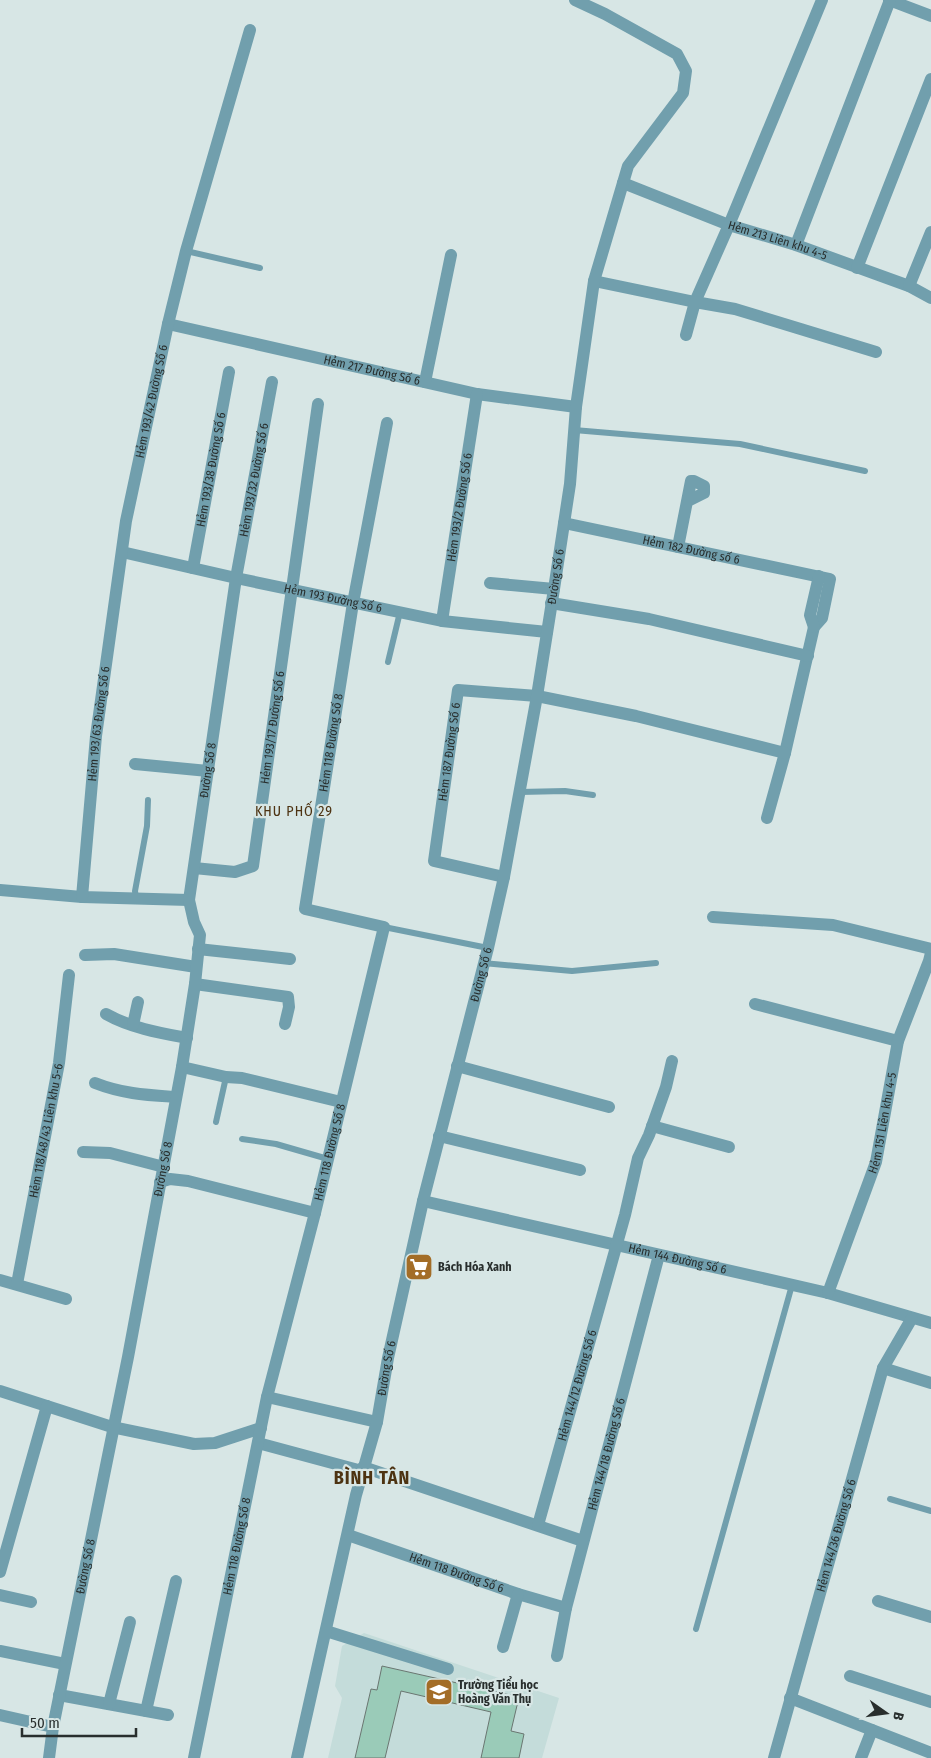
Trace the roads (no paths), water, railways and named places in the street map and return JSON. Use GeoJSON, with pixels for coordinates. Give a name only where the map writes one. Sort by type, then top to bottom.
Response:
{"type":"FeatureCollection","features":[{"type":"Feature","properties":{"kind":"street","name":"Đường Số 6"},"geometry":{"type":"LineString","coordinates":[[298,1758],[362,1469],[377,1422],[388,1358],[423,1201],[488,948],[504,877],[537,696],[570,484],[576,408],[594,281],[628,166],[683,93],[686,71],[677,54],[576,0]]}},
{"type":"Feature","properties":{"kind":"street"},"geometry":{"type":"LineString","coordinates":[[686,335],[695,302],[822,0]]}},
{"type":"Feature","properties":{"kind":"street"},"geometry":{"type":"LineString","coordinates":[[796,246],[890,0],[931,16]]}},
{"type":"Feature","properties":{"kind":"street","name":"Hẻm 193/42 Đường Số 6"},"geometry":{"type":"LineString","coordinates":[[122,552],[126,521],[168,324],[186,251],[250,30]]}},
{"type":"Feature","properties":{"kind":"street"},"geometry":{"type":"LineString","coordinates":[[857,268],[931,79]]}},
{"type":"Feature","properties":{"kind":"street","name":"Hẻm 213 Liên khu 4-5"},"geometry":{"type":"LineString","coordinates":[[623,183],[729,225],[796,246],[909,286],[931,298]]}},
{"type":"Feature","properties":{"kind":"street"},"geometry":{"type":"LineString","coordinates":[[909,286],[931,232]]}},
{"type":"Feature","properties":{"kind":"street"},"geometry":{"type":"LineString","coordinates":[[425,382],[451,255]]}},
{"type":"Feature","properties":{"kind":"street"},"geometry":{"type":"LineString","coordinates":[[594,281],[735,310],[876,352]]}},
{"type":"Feature","properties":{"kind":"street","name":"Hẻm 217 Đường Số 6"},"geometry":{"type":"LineString","coordinates":[[168,324],[477,394],[576,408]]}},
{"type":"Feature","properties":{"kind":"street","name":"Hẻm 193/38 Đường Số 6"},"geometry":{"type":"LineString","coordinates":[[193,568],[229,372]]}},
{"type":"Feature","properties":{"kind":"street","name":"Hẻm 193/32 Đường Số 6"},"geometry":{"type":"LineString","coordinates":[[236,578],[272,382]]}},
{"type":"Feature","properties":{"kind":"street","name":"Hẻm 193/2 Đường Số 6"},"geometry":{"type":"LineString","coordinates":[[442,621],[477,394]]}},
{"type":"Feature","properties":{"kind":"street"},"geometry":{"type":"LineString","coordinates":[[293,590],[318,404]]}},
{"type":"Feature","properties":{"kind":"street"},"geometry":{"type":"LineString","coordinates":[[353,603],[386,423]]}},
{"type":"Feature","properties":{"kind":"street"},"geometry":{"type":"LineString","coordinates":[[678,547],[688,501]]}},
{"type":"Feature","properties":{"kind":"street","name":"Hẻm 182 Đường số 6"},"geometry":{"type":"LineString","coordinates":[[564,523],[819,576],[810,616],[814,627],[808,656]]}},
{"type":"Feature","properties":{"kind":"street","name":"Hẻm 193 Đường Số 6"},"geometry":{"type":"LineString","coordinates":[[122,552],[442,621],[546,632]]}},
{"type":"Feature","properties":{"kind":"street","name":"Hẻm 193/63 Đường Số 6"},"geometry":{"type":"LineString","coordinates":[[82,897],[96,736],[122,552]]}},
{"type":"Feature","properties":{"kind":"street","name":"Đường Số 8"},"geometry":{"type":"LineString","coordinates":[[49,1758],[65,1664],[112,1427],[128,1358],[187,1038],[200,935],[194,922],[189,900],[236,578]]}},
{"type":"Feature","properties":{"kind":"street"},"geometry":{"type":"LineString","coordinates":[[490,583],[554,589]]}},
{"type":"Feature","properties":{"kind":"street","name":"Hẻm 193/17 Đường Số 6"},"geometry":{"type":"LineString","coordinates":[[194,868],[235,872],[253,866],[293,590]]}},
{"type":"Feature","properties":{"kind":"street","name":"Hẻm 118 Đường Số 8"},"geometry":{"type":"LineString","coordinates":[[194,1758],[267,1397],[315,1212],[384,927],[305,909],[353,603]]}},
{"type":"Feature","properties":{"kind":"street"},"geometry":{"type":"LineString","coordinates":[[551,603],[649,619],[808,656],[785,753],[767,818]]}},
{"type":"Feature","properties":{"kind":"street","name":"Hẻm 187 Đường Số 6"},"geometry":{"type":"LineString","coordinates":[[504,877],[434,861],[458,690],[537,696]]}},
{"type":"Feature","properties":{"kind":"street"},"geometry":{"type":"LineString","coordinates":[[537,696],[636,716],[785,753]]}},
{"type":"Feature","properties":{"kind":"street"},"geometry":{"type":"LineString","coordinates":[[135,764],[208,771]]}},
{"type":"Feature","properties":{"kind":"street"},"geometry":{"type":"LineString","coordinates":[[0,890],[82,897],[189,900]]}},
{"type":"Feature","properties":{"kind":"street"},"geometry":{"type":"LineString","coordinates":[[713,917],[832,925],[931,951]]}},
{"type":"Feature","properties":{"kind":"street"},"geometry":{"type":"LineString","coordinates":[[198,949],[290,960]]}},
{"type":"Feature","properties":{"kind":"street","name":"Hẻm 151 Liên khu 4-5"},"geometry":{"type":"LineString","coordinates":[[828,1293],[876,1162],[898,1041],[929,961],[931,951]]}},
{"type":"Feature","properties":{"kind":"street"},"geometry":{"type":"LineString","coordinates":[[85,955],[114,954],[196,967]]}},
{"type":"Feature","properties":{"kind":"street","name":"Hẻm 118/48/43 Liên khu 5-6"},"geometry":{"type":"LineString","coordinates":[[17,1284],[59,1063],[69,975]]}},
{"type":"Feature","properties":{"kind":"street"},"geometry":{"type":"LineString","coordinates":[[195,984],[288,998],[289,1007],[285,1024]]}},
{"type":"Feature","properties":{"kind":"street"},"geometry":{"type":"LineString","coordinates":[[133,1025],[138,1002]]}},
{"type":"Feature","properties":{"kind":"street"},"geometry":{"type":"LineString","coordinates":[[755,1004],[898,1041]]}},
{"type":"Feature","properties":{"kind":"street"},"geometry":{"type":"LineString","coordinates":[[106,1014],[116,1020],[187,1038]]}},
{"type":"Feature","properties":{"kind":"street","name":"Hẻm 144/12 Đường Số 6"},"geometry":{"type":"LineString","coordinates":[[538,1525],[616,1246],[638,1158],[666,1087],[672,1061]]}},
{"type":"Feature","properties":{"kind":"street"},"geometry":{"type":"LineString","coordinates":[[457,1066],[609,1107]]}},
{"type":"Feature","properties":{"kind":"street"},"geometry":{"type":"LineString","coordinates":[[182,1067],[226,1077],[242,1078],[341,1102]]}},
{"type":"Feature","properties":{"kind":"street"},"geometry":{"type":"LineString","coordinates":[[95,1083],[127,1094],[176,1098]]}},
{"type":"Feature","properties":{"kind":"street"},"geometry":{"type":"LineString","coordinates":[[652,1126],[729,1147]]}},
{"type":"Feature","properties":{"kind":"street"},"geometry":{"type":"LineString","coordinates":[[439,1136],[580,1170]]}},
{"type":"Feature","properties":{"kind":"street"},"geometry":{"type":"LineString","coordinates":[[83,1152],[110,1153],[164,1166]]}},
{"type":"Feature","properties":{"kind":"street"},"geometry":{"type":"LineString","coordinates":[[160,1182],[170,1179],[188,1181],[315,1212]]}},
{"type":"Feature","properties":{"kind":"street","name":"Hẻm 144 Đường Số 6"},"geometry":{"type":"LineString","coordinates":[[423,1201],[616,1246],[792,1284],[931,1323]]}},
{"type":"Feature","properties":{"kind":"street","name":"Hẻm 144/18 Đường Số 6"},"geometry":{"type":"LineString","coordinates":[[557,1656],[566,1608],[583,1541],[659,1255]]}},
{"type":"Feature","properties":{"kind":"street"},"geometry":{"type":"LineString","coordinates":[[0,1280],[66,1299]]}},
{"type":"Feature","properties":{"kind":"street","name":"Hẻm 144/36 Đường Số 6"},"geometry":{"type":"LineString","coordinates":[[774,1758],[883,1368],[912,1318]]}},
{"type":"Feature","properties":{"kind":"street"},"geometry":{"type":"LineString","coordinates":[[883,1368],[931,1384]]}},
{"type":"Feature","properties":{"kind":"street"},"geometry":{"type":"LineString","coordinates":[[0,1391],[112,1427],[194,1444],[215,1443],[261,1428]]}},
{"type":"Feature","properties":{"kind":"street"},"geometry":{"type":"LineString","coordinates":[[267,1397],[377,1422]]}},
{"type":"Feature","properties":{"kind":"street"},"geometry":{"type":"LineString","coordinates":[[0,1572],[47,1406]]}},
{"type":"Feature","properties":{"kind":"street"},"geometry":{"type":"LineString","coordinates":[[258,1443],[362,1469],[583,1541]]}},
{"type":"Feature","properties":{"kind":"street","name":"Hẻm 118 Đường Số 6"},"geometry":{"type":"LineString","coordinates":[[348,1535],[518,1594],[566,1608]]}},
{"type":"Feature","properties":{"kind":"street"},"geometry":{"type":"LineString","coordinates":[[146,1711],[176,1581]]}},
{"type":"Feature","properties":{"kind":"street"},"geometry":{"type":"LineString","coordinates":[[502,1647],[518,1594]]}},
{"type":"Feature","properties":{"kind":"street"},"geometry":{"type":"LineString","coordinates":[[0,1595],[31,1602]]}},
{"type":"Feature","properties":{"kind":"street"},"geometry":{"type":"LineString","coordinates":[[878,1601],[931,1617]]}},
{"type":"Feature","properties":{"kind":"street"},"geometry":{"type":"LineString","coordinates":[[109,1704],[130,1622]]}},
{"type":"Feature","properties":{"kind":"street"},"geometry":{"type":"LineString","coordinates":[[326,1631],[448,1669]]}},
{"type":"Feature","properties":{"kind":"street"},"geometry":{"type":"LineString","coordinates":[[0,1651],[65,1664]]}},
{"type":"Feature","properties":{"kind":"street"},"geometry":{"type":"LineString","coordinates":[[850,1676],[931,1702]]}},
{"type":"Feature","properties":{"kind":"street"},"geometry":{"type":"LineString","coordinates":[[60,1695],[168,1715]]}},
{"type":"Feature","properties":{"kind":"street"},"geometry":{"type":"LineString","coordinates":[[790,1698],[927,1754]]}},
{"type":"Feature","properties":{"kind":"street"},"geometry":{"type":"LineString","coordinates":[[0,1715],[53,1727]]}},
{"type":"Feature","properties":{"kind":"street"},"geometry":{"type":"LineString","coordinates":[[862,1758],[872,1730]]}},
{"type":"Feature","properties":{"kind":"lane"},"geometry":{"type":"LineString","coordinates":[[186,251],[260,268]]}},
{"type":"Feature","properties":{"kind":"lane"},"geometry":{"type":"LineString","coordinates":[[574,430],[740,444],[865,471]]}},
{"type":"Feature","properties":{"kind":"lane"},"geometry":{"type":"LineString","coordinates":[[388,662],[400,612]]}},
{"type":"Feature","properties":{"kind":"lane"},"geometry":{"type":"LineString","coordinates":[[520,792],[565,791],[593,795]]}},
{"type":"Feature","properties":{"kind":"lane"},"geometry":{"type":"LineString","coordinates":[[136,898],[135,891],[147,826],[148,800]]}},
{"type":"Feature","properties":{"kind":"lane"},"geometry":{"type":"LineString","coordinates":[[384,927],[488,948]]}},
{"type":"Feature","properties":{"kind":"lane"},"geometry":{"type":"LineString","coordinates":[[484,963],[572,970],[656,964]]}},
{"type":"Feature","properties":{"kind":"lane"},"geometry":{"type":"LineString","coordinates":[[216,1122],[226,1077]]}},
{"type":"Feature","properties":{"kind":"lane"},"geometry":{"type":"LineString","coordinates":[[242,1139],[276,1144],[328,1159]]}},
{"type":"Feature","properties":{"kind":"lane"},"geometry":{"type":"LineString","coordinates":[[696,1628],[792,1284]]}},
{"type":"Feature","properties":{"kind":"lane"},"geometry":{"type":"LineString","coordinates":[[890,1499],[931,1511]]}},
{"type":"Feature","properties":{"kind":"place","name":"Bách Hóa Xanh"},"geometry":{"type":"Point","coordinates":[419,1267]}},
{"type":"Feature","properties":{"kind":"place","name":"Trường Tiểu học Hoàng Văn Thụ"},"geometry":{"type":"Point","coordinates":[439,1692]}},
{"type":"Feature","properties":{"kind":"district","name":"KHU PHỐ 29"},"geometry":{"type":"Point","coordinates":[294,811]}},
{"type":"Feature","properties":{"kind":"district","name":"BÌNH TÂN"},"geometry":{"type":"Point","coordinates":[372,1478]}}]}
